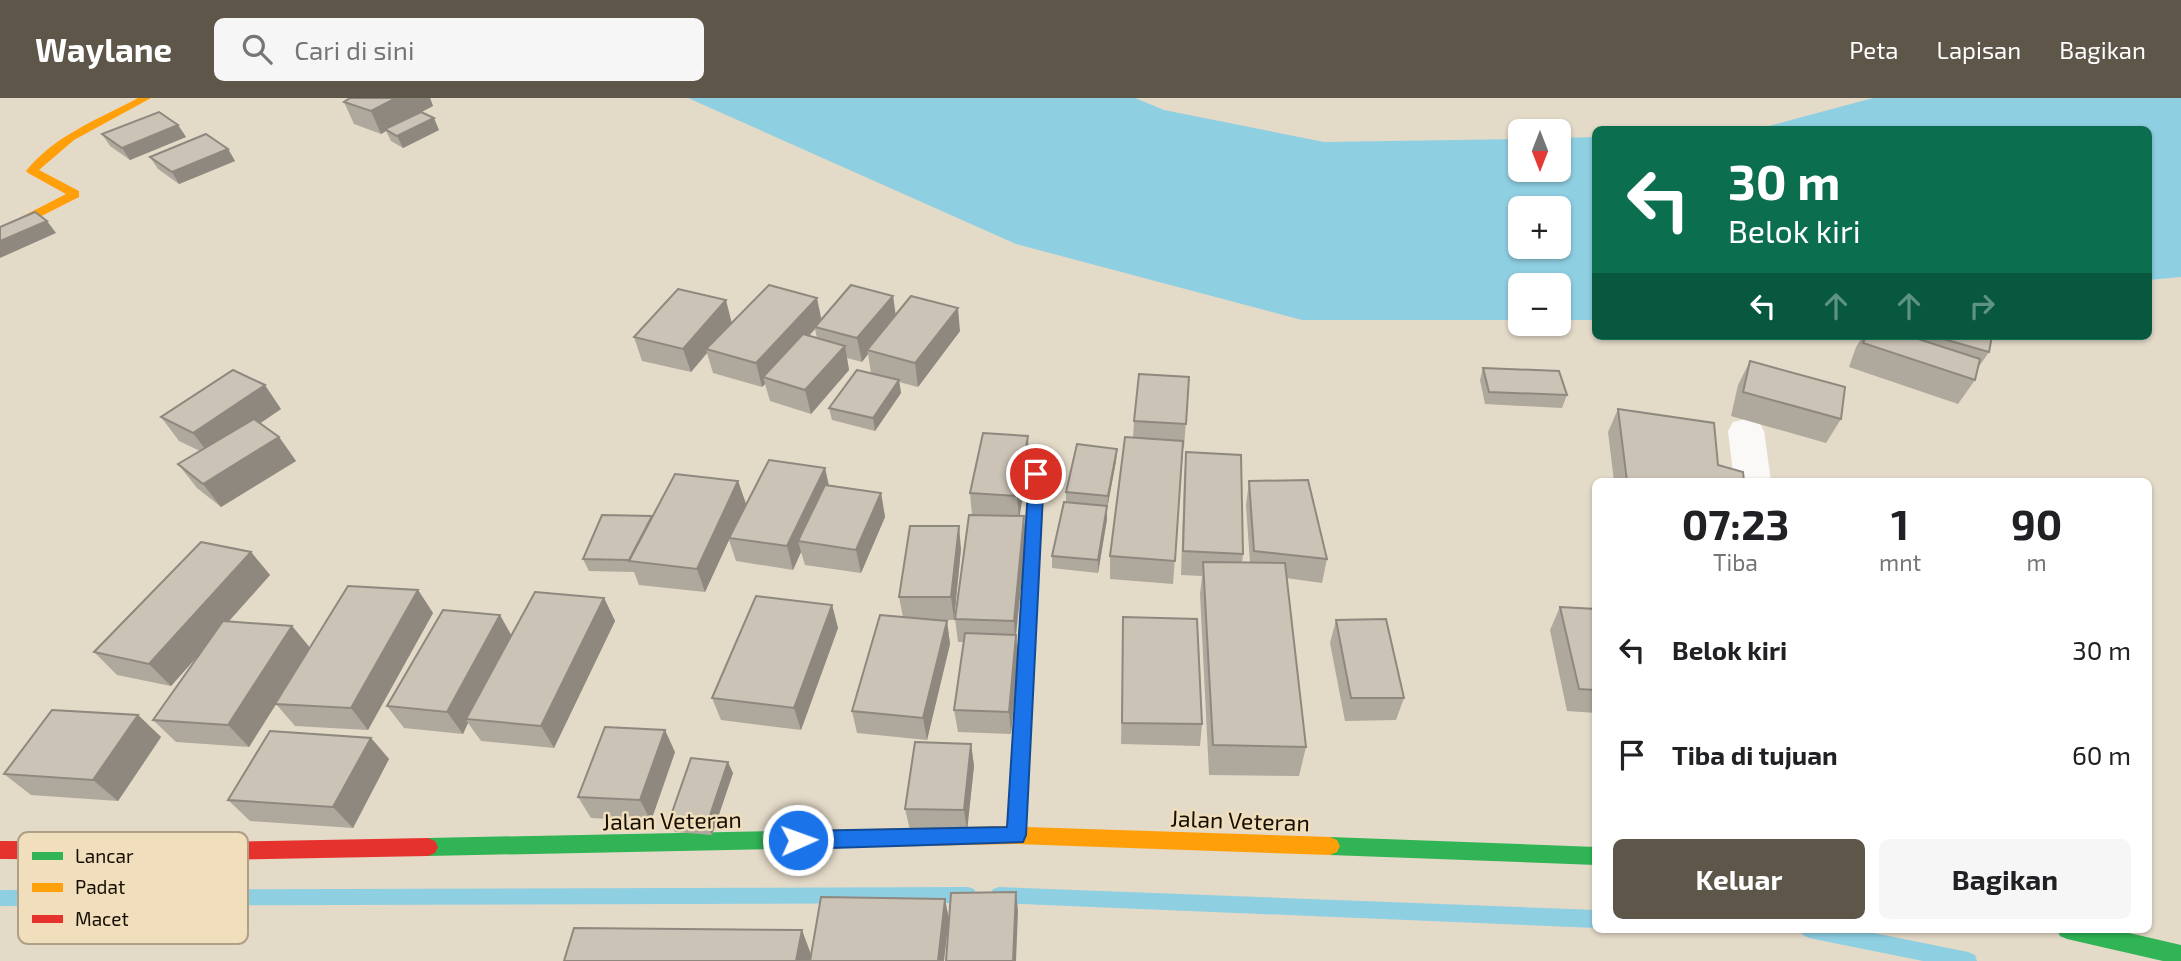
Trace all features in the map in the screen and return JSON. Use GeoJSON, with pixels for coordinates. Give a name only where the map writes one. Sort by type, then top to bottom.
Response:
{"type":"FeatureCollection","features":[{"type":"Feature","properties":{"kind":"street"},"geometry":{"type":"LineString","coordinates":[[0,233],[75,194],[32,171],[38,162],[67,142],[146,98]]}},
{"type":"Feature","properties":{"kind":"street"},"geometry":{"type":"LineString","coordinates":[[1746,431],[1753,478]]}},
{"type":"Feature","properties":{"kind":"street"},"geometry":{"type":"LineString","coordinates":[[1016,835],[1036,474]]}},
{"type":"Feature","properties":{"kind":"street","name":"Jalan Veteran"},"geometry":{"type":"LineString","coordinates":[[248,851],[1016,835],[1592,856]]}},
{"type":"Feature","properties":{"kind":"street","name":"Jalan Veteran"},"geometry":{"type":"LineString","coordinates":[[0,850],[18,850]]}},
{"type":"Feature","properties":{"kind":"street"},"geometry":{"type":"LineString","coordinates":[[2085,933],[2181,955]]}},
{"type":"Feature","properties":{"kind":"water"},"geometry":{"type":"Polygon","coordinates":[[[688,98],[1135,98],[1164,110],[1324,142],[1508,139],[1508,182],[1572,182],[1572,138],[1592,137],[1592,320],[1571,320],[1571,273],[1508,273],[1508,320],[1302,320],[1016,244],[688,98]]]}},
{"type":"Feature","properties":{"kind":"water"},"geometry":{"type":"Polygon","coordinates":[[[1873,98],[2181,98],[2181,277],[2152,280],[2152,126],[1769,126],[1873,98]]]}},
{"type":"Feature","properties":{"kind":"building"},"geometry":{"type":"Polygon","coordinates":[[[350,98],[396,98],[371,111],[344,102],[350,98]]]}},
{"type":"Feature","properties":{"kind":"building"},"geometry":{"type":"Polygon","coordinates":[[[159,112],[178,125],[122,148],[102,134],[159,112]]]}},
{"type":"Feature","properties":{"kind":"building"},"geometry":{"type":"Polygon","coordinates":[[[421,112],[434,118],[397,136],[385,129],[421,112]]]}},
{"type":"Feature","properties":{"kind":"building"},"geometry":{"type":"Polygon","coordinates":[[[206,134],[228,149],[172,172],[150,157],[206,134]]]}},
{"type":"Feature","properties":{"kind":"building"},"geometry":{"type":"Polygon","coordinates":[[[35,212],[47,221],[0,241],[0,227],[35,212]]]}},
{"type":"Feature","properties":{"kind":"building"},"geometry":{"type":"Polygon","coordinates":[[[769,285],[817,298],[756,363],[706,349],[769,285]]]}},
{"type":"Feature","properties":{"kind":"building"},"geometry":{"type":"Polygon","coordinates":[[[851,285],[893,296],[857,338],[815,327],[851,285]]]}},
{"type":"Feature","properties":{"kind":"building"},"geometry":{"type":"Polygon","coordinates":[[[678,289],[726,300],[683,349],[634,337],[678,289]]]}},
{"type":"Feature","properties":{"kind":"building"},"geometry":{"type":"Polygon","coordinates":[[[911,296],[958,308],[915,363],[867,350],[911,296]]]}},
{"type":"Feature","properties":{"kind":"building"},"geometry":{"type":"Polygon","coordinates":[[[803,334],[845,346],[805,390],[763,377],[803,334]]]}},
{"type":"Feature","properties":{"kind":"building"},"geometry":{"type":"Polygon","coordinates":[[[1864,340],[1921,340],[1980,359],[1975,380],[1863,343],[1864,340]]]}},
{"type":"Feature","properties":{"kind":"building"},"geometry":{"type":"Polygon","coordinates":[[[1947,340],[1991,340],[1989,352],[1947,340]]]}},
{"type":"Feature","properties":{"kind":"building"},"geometry":{"type":"Polygon","coordinates":[[[1750,361],[1845,387],[1841,419],[1743,392],[1750,361]]]}},
{"type":"Feature","properties":{"kind":"building"},"geometry":{"type":"Polygon","coordinates":[[[1483,368],[1559,371],[1567,395],[1489,392],[1483,368]]]}},
{"type":"Feature","properties":{"kind":"building"},"geometry":{"type":"Polygon","coordinates":[[[233,370],[265,385],[193,433],[161,417],[233,370]]]}},
{"type":"Feature","properties":{"kind":"building"},"geometry":{"type":"Polygon","coordinates":[[[857,370],[899,380],[873,418],[829,408],[857,370]]]}},
{"type":"Feature","properties":{"kind":"building"},"geometry":{"type":"Polygon","coordinates":[[[1139,374],[1189,377],[1186,424],[1134,421],[1139,374]]]}},
{"type":"Feature","properties":{"kind":"building"},"geometry":{"type":"Polygon","coordinates":[[[1618,409],[1714,423],[1718,465],[1743,472],[1744,478],[1627,478],[1618,409]]]}},
{"type":"Feature","properties":{"kind":"building"},"geometry":{"type":"Polygon","coordinates":[[[254,419],[279,437],[203,484],[178,464],[254,419]]]}},
{"type":"Feature","properties":{"kind":"building"},"geometry":{"type":"Polygon","coordinates":[[[983,433],[1028,436],[1017,496],[970,493],[983,433]]]}},
{"type":"Feature","properties":{"kind":"building"},"geometry":{"type":"Polygon","coordinates":[[[1125,437],[1183,441],[1175,561],[1110,556],[1125,437]]]}},
{"type":"Feature","properties":{"kind":"building"},"geometry":{"type":"Polygon","coordinates":[[[1077,444],[1117,449],[1108,496],[1066,492],[1077,444]]]}},
{"type":"Feature","properties":{"kind":"building"},"geometry":{"type":"Polygon","coordinates":[[[1186,452],[1241,455],[1243,554],[1183,551],[1186,452]]]}},
{"type":"Feature","properties":{"kind":"building"},"geometry":{"type":"Polygon","coordinates":[[[769,460],[825,468],[787,546],[729,538],[769,460]]]}},
{"type":"Feature","properties":{"kind":"building"},"geometry":{"type":"Polygon","coordinates":[[[675,474],[738,481],[697,569],[629,561],[675,474]]]}},
{"type":"Feature","properties":{"kind":"building"},"geometry":{"type":"Polygon","coordinates":[[[1308,480],[1327,559],[1254,551],[1249,481],[1308,480]]]}},
{"type":"Feature","properties":{"kind":"building"},"geometry":{"type":"Polygon","coordinates":[[[825,485],[881,493],[856,550],[798,541],[825,485]]]}},
{"type":"Feature","properties":{"kind":"building"},"geometry":{"type":"Polygon","coordinates":[[[1064,502],[1107,506],[1098,560],[1052,556],[1064,502]]]}},
{"type":"Feature","properties":{"kind":"building"},"geometry":{"type":"Polygon","coordinates":[[[602,515],[652,516],[629,560],[583,559],[602,515]]]}},
{"type":"Feature","properties":{"kind":"building"},"geometry":{"type":"Polygon","coordinates":[[[969,515],[1024,516],[1014,621],[955,619],[969,515]]]}},
{"type":"Feature","properties":{"kind":"building"},"geometry":{"type":"Polygon","coordinates":[[[910,526],[959,526],[951,597],[899,597],[910,526]]]}},
{"type":"Feature","properties":{"kind":"building"},"geometry":{"type":"Polygon","coordinates":[[[201,542],[251,552],[149,664],[94,652],[201,542]]]}},
{"type":"Feature","properties":{"kind":"building"},"geometry":{"type":"Polygon","coordinates":[[[1203,562],[1285,563],[1306,747],[1213,745],[1203,562]]]}},
{"type":"Feature","properties":{"kind":"building"},"geometry":{"type":"Polygon","coordinates":[[[348,586],[418,590],[351,708],[275,704],[348,586]]]}},
{"type":"Feature","properties":{"kind":"building"},"geometry":{"type":"Polygon","coordinates":[[[535,592],[604,598],[541,726],[466,719],[535,592]]]}},
{"type":"Feature","properties":{"kind":"building"},"geometry":{"type":"Polygon","coordinates":[[[756,596],[832,605],[794,708],[712,698],[756,596]]]}},
{"type":"Feature","properties":{"kind":"building"},"geometry":{"type":"Polygon","coordinates":[[[1560,607],[1592,609],[1592,690],[1579,689],[1560,607]]]}},
{"type":"Feature","properties":{"kind":"building"},"geometry":{"type":"Polygon","coordinates":[[[443,610],[500,615],[447,712],[387,706],[443,610]]]}},
{"type":"Feature","properties":{"kind":"building"},"geometry":{"type":"Polygon","coordinates":[[[880,615],[947,621],[923,718],[852,711],[880,615]]]}},
{"type":"Feature","properties":{"kind":"building"},"geometry":{"type":"Polygon","coordinates":[[[1123,617],[1197,619],[1202,724],[1122,723],[1123,617]]]}},
{"type":"Feature","properties":{"kind":"building"},"geometry":{"type":"Polygon","coordinates":[[[1386,619],[1404,698],[1351,698],[1336,620],[1386,619]]]}},
{"type":"Feature","properties":{"kind":"building"},"geometry":{"type":"Polygon","coordinates":[[[223,621],[292,626],[228,725],[153,720],[223,621]]]}},
{"type":"Feature","properties":{"kind":"building"},"geometry":{"type":"Polygon","coordinates":[[[965,633],[1016,635],[1009,712],[954,710],[965,633]]]}},
{"type":"Feature","properties":{"kind":"building"},"geometry":{"type":"Polygon","coordinates":[[[52,710],[138,715],[93,780],[4,774],[52,710]]]}},
{"type":"Feature","properties":{"kind":"building"},"geometry":{"type":"Polygon","coordinates":[[[605,727],[665,730],[640,800],[578,797],[605,727]]]}},
{"type":"Feature","properties":{"kind":"building"},"geometry":{"type":"Polygon","coordinates":[[[270,731],[371,738],[333,807],[228,800],[270,731]]]}},
{"type":"Feature","properties":{"kind":"building"},"geometry":{"type":"Polygon","coordinates":[[[915,742],[971,744],[964,810],[905,809],[915,742]]]}},
{"type":"Feature","properties":{"kind":"building"},"geometry":{"type":"Polygon","coordinates":[[[691,758],[728,762],[707,824],[669,821],[691,758]]]}},
{"type":"Feature","properties":{"kind":"building"},"geometry":{"type":"Polygon","coordinates":[[[1016,892],[1013,961],[946,961],[951,893],[1016,892]]]}},
{"type":"Feature","properties":{"kind":"building"},"geometry":{"type":"Polygon","coordinates":[[[821,897],[945,899],[938,961],[810,961],[821,897]]]}},
{"type":"Feature","properties":{"kind":"building"},"geometry":{"type":"Polygon","coordinates":[[[574,928],[802,930],[796,961],[564,961],[574,928]]]}},
{"type":"Feature","properties":{"kind":"waterway"},"geometry":{"type":"LineString","coordinates":[[248,897],[968,895]]}},
{"type":"Feature","properties":{"kind":"waterway"},"geometry":{"type":"LineString","coordinates":[[999,895],[1592,919]]}},
{"type":"Feature","properties":{"kind":"waterway"},"geometry":{"type":"LineString","coordinates":[[0,898],[18,898]]}},
{"type":"Feature","properties":{"kind":"waterway"},"geometry":{"type":"LineString","coordinates":[[1829,933],[1968,961]]}},
{"type":"Feature","properties":{"kind":"traffic: fast"},"geometry":{"type":"LineString","coordinates":[[428,847],[779,840]]}},
{"type":"Feature","properties":{"kind":"traffic: fast"},"geometry":{"type":"LineString","coordinates":[[1330,846],[1592,856]]}},
{"type":"Feature","properties":{"kind":"traffic: fast"},"geometry":{"type":"LineString","coordinates":[[2085,933],[2181,955]]}},
{"type":"Feature","properties":{"kind":"traffic: slow"},"geometry":{"type":"LineString","coordinates":[[0,233],[75,194],[32,171],[44,158],[85,129],[146,98]]}},
{"type":"Feature","properties":{"kind":"traffic: slow"},"geometry":{"type":"LineString","coordinates":[[1016,835],[1036,474]]}},
{"type":"Feature","properties":{"kind":"traffic: slow"},"geometry":{"type":"LineString","coordinates":[[779,840],[1016,835],[1330,846]]}},
{"type":"Feature","properties":{"kind":"traffic: jam"},"geometry":{"type":"LineString","coordinates":[[248,850],[428,847]]}},
{"type":"Feature","properties":{"kind":"traffic: jam"},"geometry":{"type":"LineString","coordinates":[[0,850],[18,850]]}},
{"type":"Feature","properties":{"kind":"route"},"geometry":{"type":"LineString","coordinates":[[798,840],[1016,835],[1026,631],[1036,513],[1036,474]]}}]}
